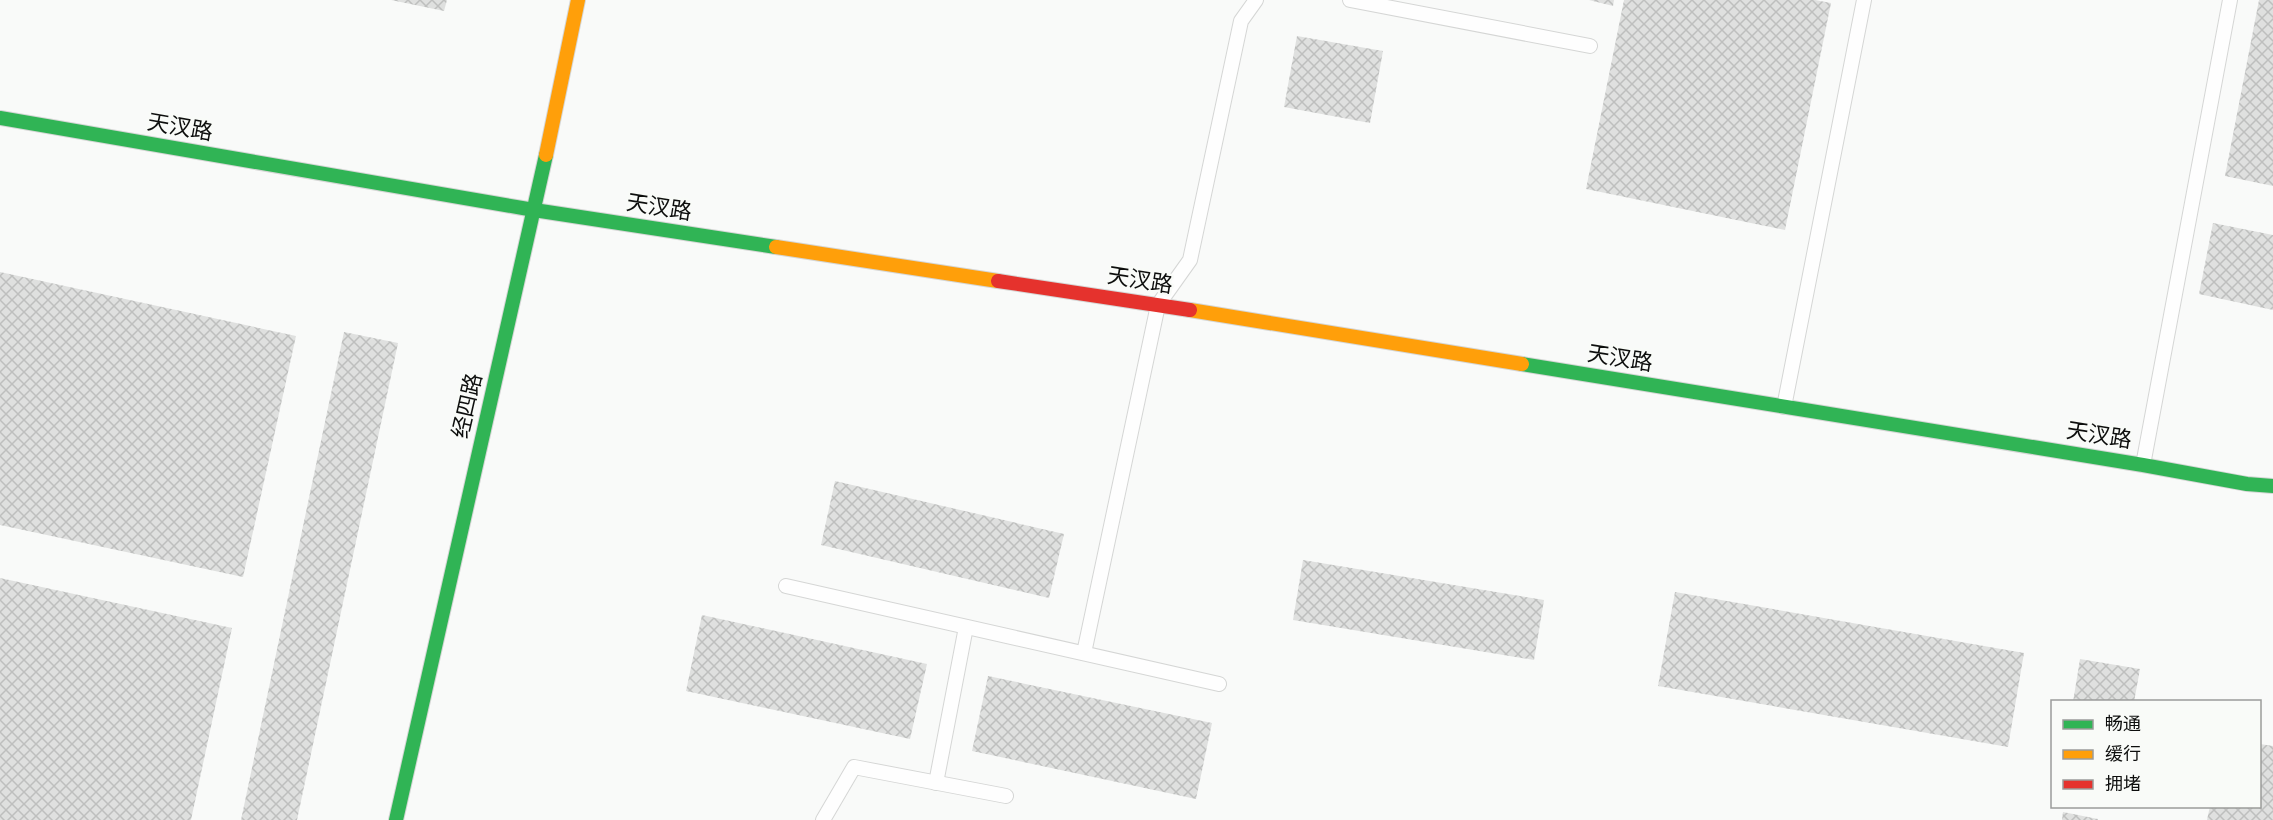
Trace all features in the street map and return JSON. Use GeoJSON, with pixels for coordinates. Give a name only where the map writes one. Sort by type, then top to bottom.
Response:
{"type":"FeatureCollection","features":[{"type":"Feature","properties":{"kind":"street","name":"经四路"},"geometry":{"type":"LineString","coordinates":[[396,820],[534,210],[578,0]]}},
{"type":"Feature","properties":{"kind":"street","name":"天汊路"},"geometry":{"type":"LineString","coordinates":[[0,118],[534,210],[1158,305],[2143,465],[2247,484],[2273,486]]}},
{"type":"Feature","properties":{"kind":"lane"},"geometry":{"type":"LineString","coordinates":[[1084,653],[1158,305],[1190,261],[1241,21],[1256,0]]}},
{"type":"Feature","properties":{"kind":"lane"},"geometry":{"type":"LineString","coordinates":[[1350,0],[1590,46]]}},
{"type":"Feature","properties":{"kind":"lane"},"geometry":{"type":"LineString","coordinates":[[1784,407],[1864,0]]}},
{"type":"Feature","properties":{"kind":"lane"},"geometry":{"type":"LineString","coordinates":[[2143,465],[2230,0]]}},
{"type":"Feature","properties":{"kind":"lane"},"geometry":{"type":"LineString","coordinates":[[786,586],[1219,684]]}},
{"type":"Feature","properties":{"kind":"lane"},"geometry":{"type":"LineString","coordinates":[[936,783],[966,627]]}},
{"type":"Feature","properties":{"kind":"lane"},"geometry":{"type":"LineString","coordinates":[[823,820],[854,767],[1006,796]]}},
{"type":"Feature","properties":{"kind":"building"},"geometry":{"type":"Polygon","coordinates":[[[391,0],[447,0],[444,11],[391,0]]]}},
{"type":"Feature","properties":{"kind":"building"},"geometry":{"type":"Polygon","coordinates":[[[1589,0],[1614,0],[1613,6],[1589,0]]]}},
{"type":"Feature","properties":{"kind":"building"},"geometry":{"type":"Polygon","coordinates":[[[1624,0],[1815,0],[1831,3],[1785,230],[1586,189],[1624,0]]]}},
{"type":"Feature","properties":{"kind":"building"},"geometry":{"type":"Polygon","coordinates":[[[2259,0],[2273,0],[2273,186],[2225,176],[2259,0]]]}},
{"type":"Feature","properties":{"kind":"building"},"geometry":{"type":"Polygon","coordinates":[[[1297,36],[1383,51],[1370,123],[1284,107],[1297,36]]]}},
{"type":"Feature","properties":{"kind":"building"},"geometry":{"type":"Polygon","coordinates":[[[2213,223],[2273,235],[2273,310],[2199,294],[2213,223]]]}},
{"type":"Feature","properties":{"kind":"building"},"geometry":{"type":"Polygon","coordinates":[[[0,272],[296,336],[243,577],[0,525],[0,272]]]}},
{"type":"Feature","properties":{"kind":"building"},"geometry":{"type":"Polygon","coordinates":[[[344,332],[398,343],[297,820],[241,820],[344,332]]]}},
{"type":"Feature","properties":{"kind":"building"},"geometry":{"type":"Polygon","coordinates":[[[835,481],[1064,534],[1049,598],[821,545],[835,481]]]}},
{"type":"Feature","properties":{"kind":"building"},"geometry":{"type":"Polygon","coordinates":[[[1303,560],[1544,600],[1534,660],[1293,620],[1303,560]]]}},
{"type":"Feature","properties":{"kind":"building"},"geometry":{"type":"Polygon","coordinates":[[[0,578],[232,628],[191,820],[0,820],[0,578]]]}},
{"type":"Feature","properties":{"kind":"building"},"geometry":{"type":"Polygon","coordinates":[[[1675,592],[2024,653],[2008,747],[1658,686],[1675,592]]]}},
{"type":"Feature","properties":{"kind":"building"},"geometry":{"type":"Polygon","coordinates":[[[702,615],[927,664],[910,739],[686,691],[702,615]]]}},
{"type":"Feature","properties":{"kind":"building"},"geometry":{"type":"Polygon","coordinates":[[[2080,659],[2140,669],[2134,700],[2073,700],[2080,659]]]}},
{"type":"Feature","properties":{"kind":"building"},"geometry":{"type":"Polygon","coordinates":[[[988,676],[1212,723],[1196,799],[972,751],[988,676]]]}},
{"type":"Feature","properties":{"kind":"building"},"geometry":{"type":"Polygon","coordinates":[[[2261,744],[2273,746],[2273,820],[2207,820],[2210,808],[2261,808],[2261,744]]]}},
{"type":"Feature","properties":{"kind":"building"},"geometry":{"type":"Polygon","coordinates":[[[2063,812],[2098,819],[2098,820],[2062,820],[2063,812]]]}},
{"type":"Feature","properties":{"kind":"traffic: fast"},"geometry":{"type":"LineString","coordinates":[[0,118],[534,210],[776,247]]}},
{"type":"Feature","properties":{"kind":"traffic: fast"},"geometry":{"type":"LineString","coordinates":[[396,820],[546,155]]}},
{"type":"Feature","properties":{"kind":"traffic: fast"},"geometry":{"type":"LineString","coordinates":[[1522,364],[2247,484],[2273,486]]}},
{"type":"Feature","properties":{"kind":"traffic: slow"},"geometry":{"type":"LineString","coordinates":[[546,155],[578,0]]}},
{"type":"Feature","properties":{"kind":"traffic: slow"},"geometry":{"type":"LineString","coordinates":[[776,247],[998,281]]}},
{"type":"Feature","properties":{"kind":"traffic: slow"},"geometry":{"type":"LineString","coordinates":[[1190,310],[1522,364]]}},
{"type":"Feature","properties":{"kind":"traffic: jam"},"geometry":{"type":"LineString","coordinates":[[998,281],[1190,310]]}}]}
